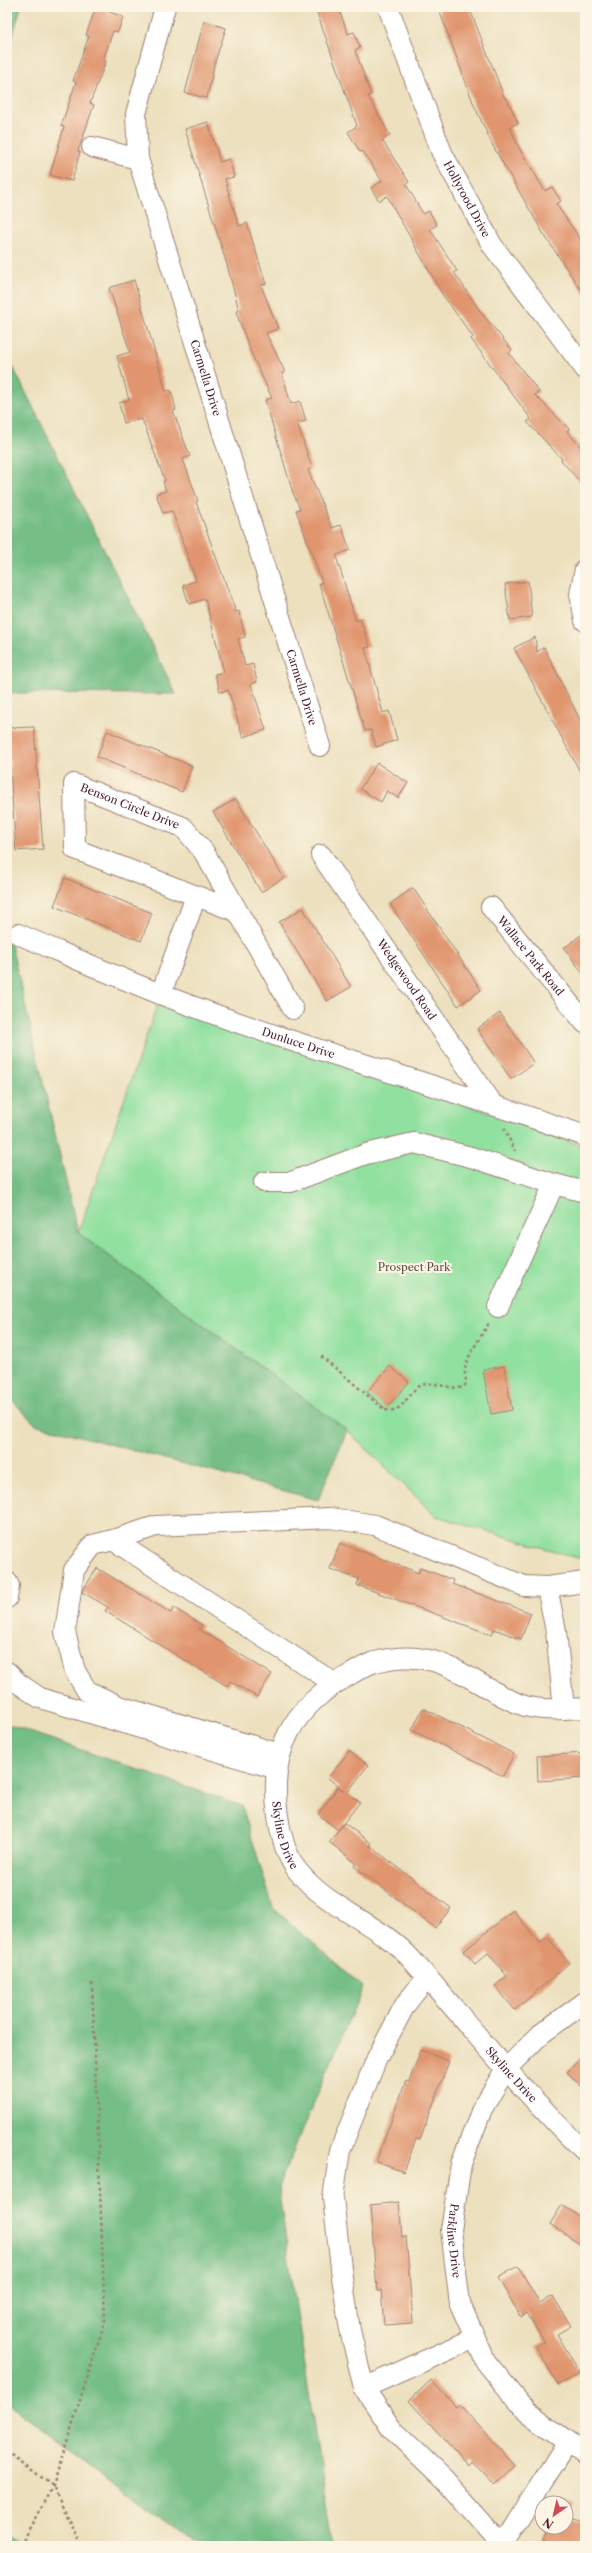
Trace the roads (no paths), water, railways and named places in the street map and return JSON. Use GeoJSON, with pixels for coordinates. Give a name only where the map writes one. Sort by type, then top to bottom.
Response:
{"type":"FeatureCollection","features":[{"type":"Feature","properties":{"kind":"street","name":"Carmella Drive"},"geometry":{"type":"LineString","coordinates":[[165,7],[136,114],[138,159],[320,746]]}},
{"type":"Feature","properties":{"kind":"street","name":"Hollyrood Drive"},"geometry":{"type":"LineString","coordinates":[[388,7],[442,153],[488,238],[585,370]]}},
{"type":"Feature","properties":{"kind":"street"},"geometry":{"type":"LineString","coordinates":[[92,147],[138,159]]}},
{"type":"Feature","properties":{"kind":"street"},"geometry":{"type":"LineString","coordinates":[[585,569],[580,594],[585,621]]}},
{"type":"Feature","properties":{"kind":"street","name":"Benson Circle Drive"},"geometry":{"type":"LineString","coordinates":[[238,912],[75,849],[74,784],[183,827],[204,852],[293,1009]]}},
{"type":"Feature","properties":{"kind":"street","name":"Wedgewood Road"},"geometry":{"type":"LineString","coordinates":[[321,855],[492,1103]]}},
{"type":"Feature","properties":{"kind":"street"},"geometry":{"type":"LineString","coordinates":[[161,994],[196,896]]}},
{"type":"Feature","properties":{"kind":"street","name":"Wallace Park Road"},"geometry":{"type":"LineString","coordinates":[[491,907],[585,1023]]}},
{"type":"Feature","properties":{"kind":"street","name":"Dunluce Drive"},"geometry":{"type":"LineString","coordinates":[[18,934],[161,994],[304,1044],[492,1103],[585,1136]]}},
{"type":"Feature","properties":{"kind":"street"},"geometry":{"type":"LineString","coordinates":[[264,1182],[291,1182],[366,1154],[414,1143],[471,1157],[554,1184],[585,1192]]}},
{"type":"Feature","properties":{"kind":"street"},"geometry":{"type":"LineString","coordinates":[[498,1306],[554,1184]]}},
{"type":"Feature","properties":{"kind":"street"},"geometry":{"type":"LineString","coordinates":[[278,1762],[119,1706],[87,1691],[75,1671],[64,1632],[74,1570],[93,1545],[156,1526],[330,1518],[375,1525],[524,1586],[547,1587],[585,1582]]}},
{"type":"Feature","properties":{"kind":"street"},"geometry":{"type":"LineString","coordinates":[[113,1540],[334,1683]]}},
{"type":"Feature","properties":{"kind":"street"},"geometry":{"type":"LineString","coordinates":[[7,1582],[9,1586],[7,1598]]}},
{"type":"Feature","properties":{"kind":"street"},"geometry":{"type":"LineString","coordinates":[[547,1587],[556,1631],[564,1709]]}},
{"type":"Feature","properties":{"kind":"street","name":"Skyline Drive"},"geometry":{"type":"LineString","coordinates":[[585,1708],[547,1710],[520,1704],[448,1665],[413,1657],[373,1662],[334,1683],[305,1707],[281,1748],[274,1790],[280,1833],[296,1870],[329,1900],[370,1925],[410,1958],[505,2070],[585,2151]]}},
{"type":"Feature","properties":{"kind":"street"},"geometry":{"type":"LineString","coordinates":[[7,1672],[18,1683],[40,1698],[278,1762]]}},
{"type":"Feature","properties":{"kind":"street"},"geometry":{"type":"LineString","coordinates":[[427,1977],[405,2005],[378,2058],[340,2150],[334,2198],[350,2330],[364,2388],[391,2428],[444,2479],[504,2545],[567,2443]]}},
{"type":"Feature","properties":{"kind":"street","name":"Parkline Drive"},"geometry":{"type":"LineString","coordinates":[[585,2002],[541,2034],[505,2070],[482,2109],[462,2164],[452,2230],[460,2304],[486,2362],[528,2413],[567,2443],[585,2454]]}},
{"type":"Feature","properties":{"kind":"street"},"geometry":{"type":"LineString","coordinates":[[364,2388],[475,2338]]}},
{"type":"Feature","properties":{"kind":"park label","name":"Prospect Park"},"geometry":{"type":"Point","coordinates":[414,1267]}}]}
